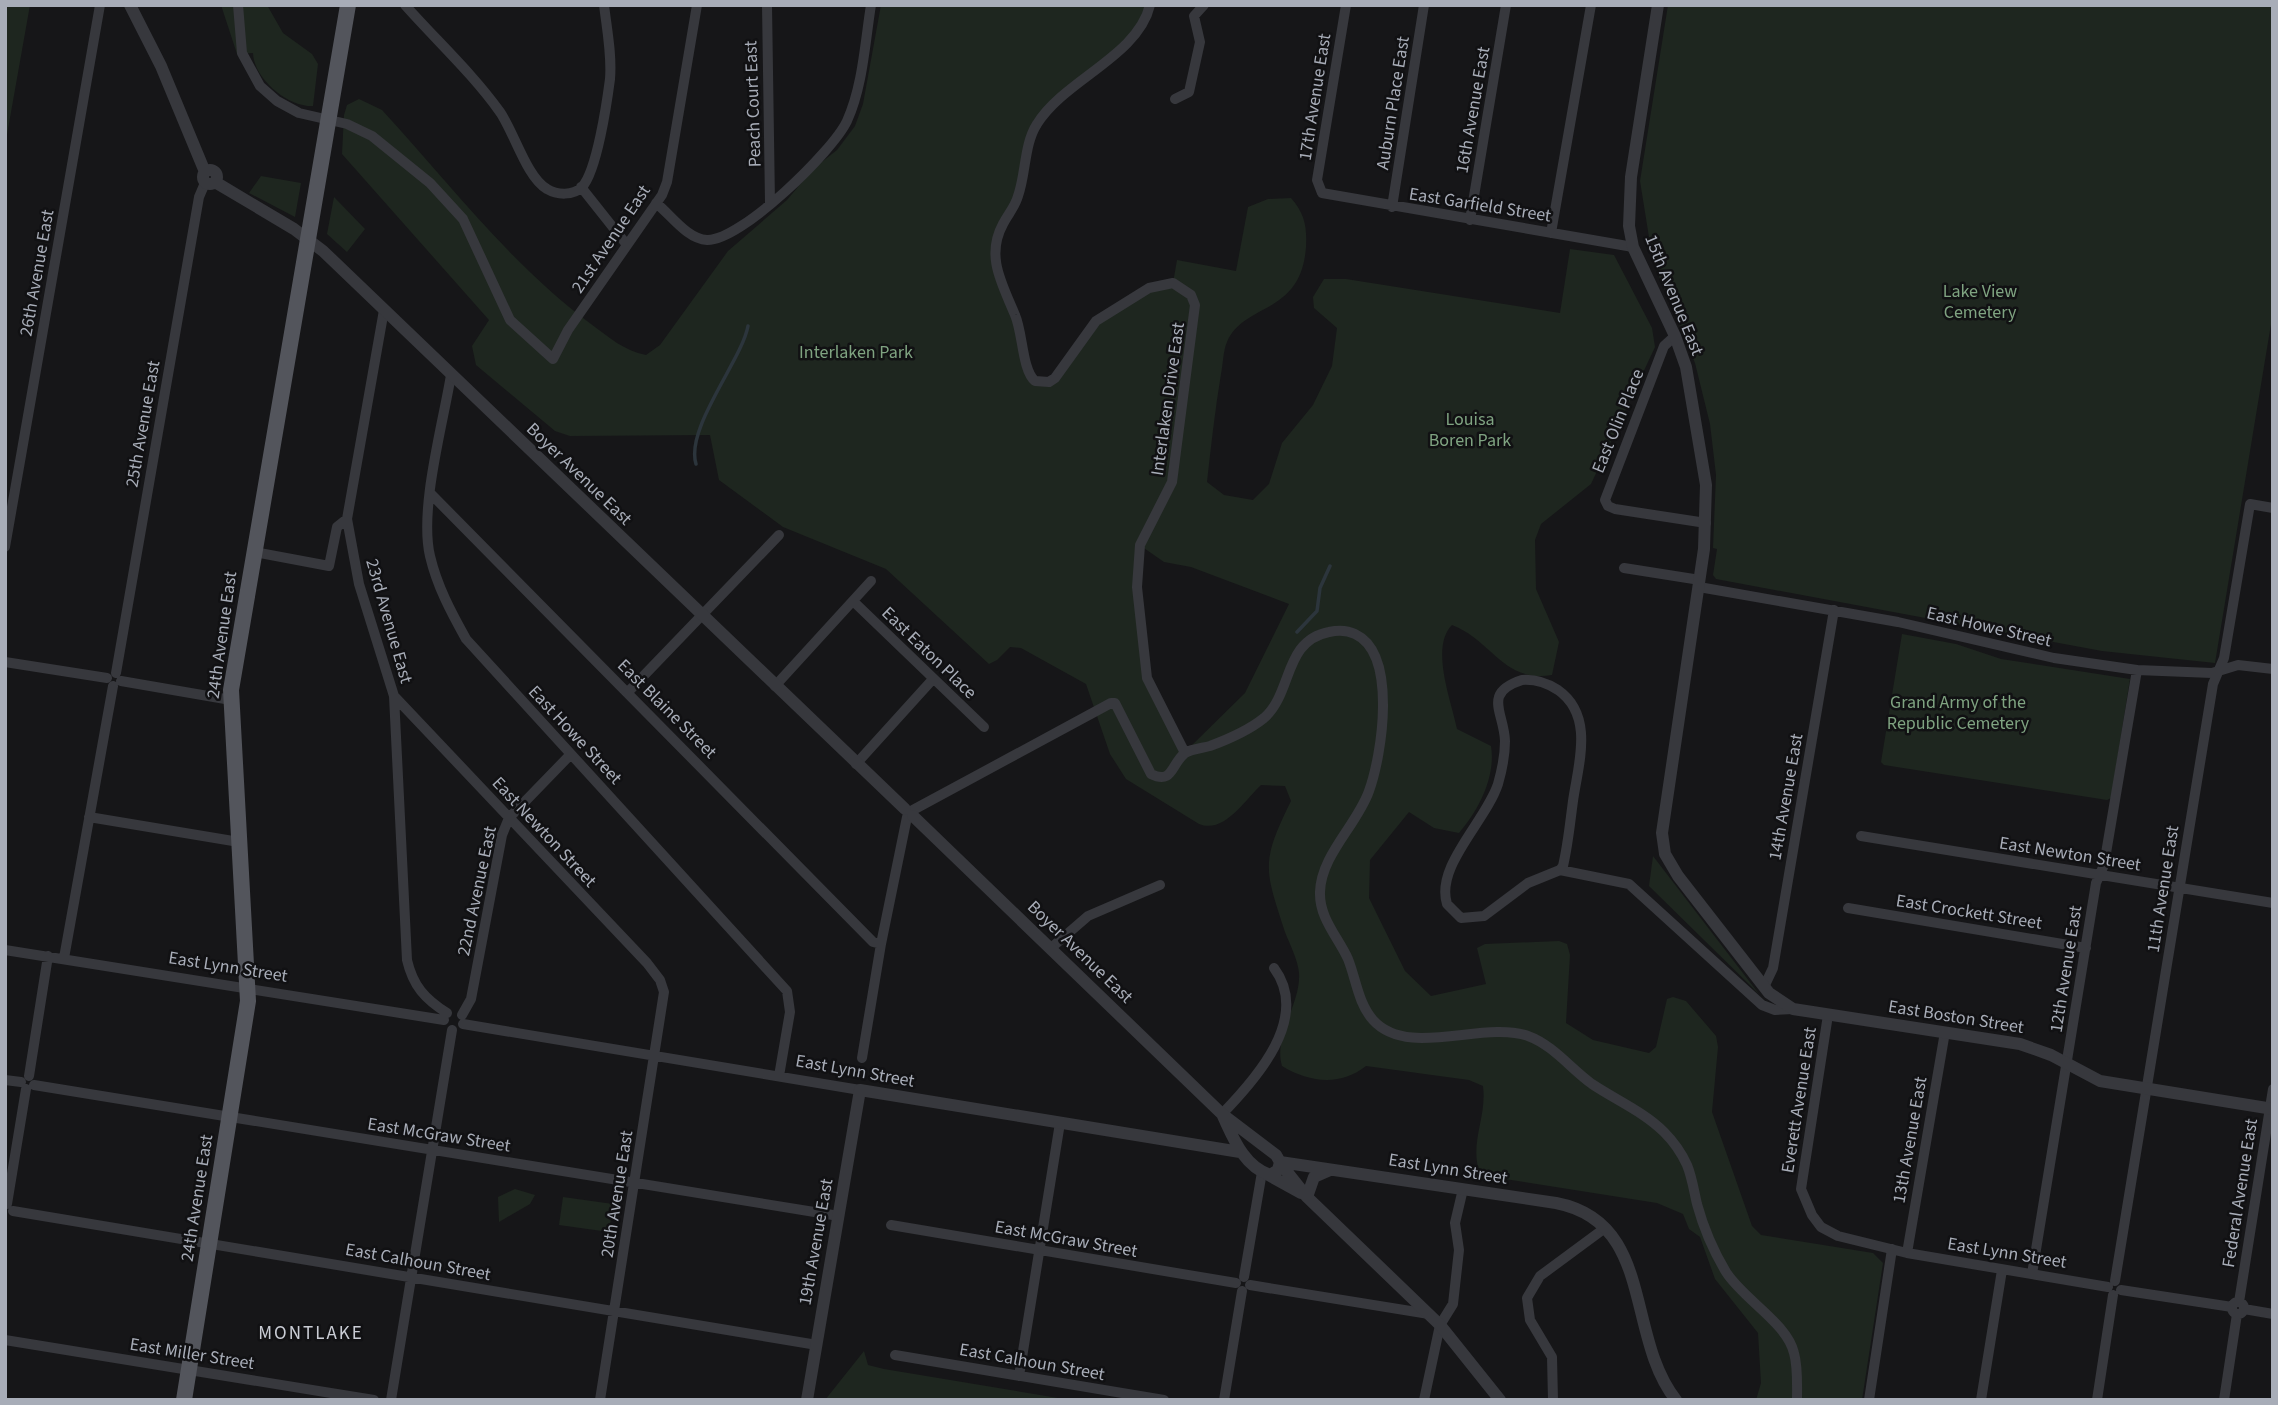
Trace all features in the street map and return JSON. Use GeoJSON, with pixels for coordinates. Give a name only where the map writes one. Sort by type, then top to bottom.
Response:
{"type":"FeatureCollection","features":[{"type":"Feature","properties":{"kind":"main road","name":"24th Avenue East"},"geometry":{"type":"LineString","coordinates":[[184,1400],[248,989],[230,700],[348,5]]}},
{"type":"Feature","properties":{"kind":"street","name":"26th Avenue East"},"geometry":{"type":"LineString","coordinates":[[5,547],[100,5]]}},
{"type":"Feature","properties":{"kind":"street"},"geometry":{"type":"LineString","coordinates":[[130,5],[161,66],[208,179]]}},
{"type":"Feature","properties":{"kind":"street"},"geometry":{"type":"LineString","coordinates":[[238,5],[240,44],[255,80],[284,106],[328,120]]}},
{"type":"Feature","properties":{"kind":"street"},"geometry":{"type":"LineString","coordinates":[[405,5],[500,113],[538,180],[545,188],[558,193],[573,192],[581,187],[596,150],[610,80],[610,50],[604,5]]}},
{"type":"Feature","properties":{"kind":"street","name":"21st Avenue East"},"geometry":{"type":"LineString","coordinates":[[328,120],[347,124],[379,140],[450,202],[471,232],[505,313],[553,359],[568,330],[656,203],[667,182],[697,5]]}},
{"type":"Feature","properties":{"kind":"street","name":"Peach Court East"},"geometry":{"type":"LineString","coordinates":[[766,5],[771,202]]}},
{"type":"Feature","properties":{"kind":"street"},"geometry":{"type":"LineString","coordinates":[[656,203],[685,231],[709,240],[738,230],[828,150],[839,136],[856,91],[871,5]]}},
{"type":"Feature","properties":{"kind":"street","name":"Interlaken Drive East"},"geometry":{"type":"LineString","coordinates":[[1150,5],[1138,32],[1068,92],[1036,125],[1017,200],[997,238],[995,253],[999,279],[1023,340],[1027,368],[1035,381],[1049,382],[1055,378],[1096,321],[1149,289],[1173,283],[1191,295],[1195,306],[1172,482],[1140,545],[1137,587],[1147,678],[1185,753]]}},
{"type":"Feature","properties":{"kind":"street"},"geometry":{"type":"LineString","coordinates":[[1175,99],[1189,92],[1200,42],[1194,16],[1204,5]]}},
{"type":"Feature","properties":{"kind":"street","name":"17th Avenue East"},"geometry":{"type":"LineString","coordinates":[[1322,193],[1317,180],[1346,5]]}},
{"type":"Feature","properties":{"kind":"street","name":"Auburn Place East"},"geometry":{"type":"LineString","coordinates":[[1392,207],[1424,5]]}},
{"type":"Feature","properties":{"kind":"street","name":"16th Avenue East"},"geometry":{"type":"LineString","coordinates":[[1470,220],[1506,5]]}},
{"type":"Feature","properties":{"kind":"street"},"geometry":{"type":"LineString","coordinates":[[1551,233],[1591,5]]}},
{"type":"Feature","properties":{"kind":"street","name":"15th Avenue East"},"geometry":{"type":"LineString","coordinates":[[1658,5],[1629,196],[1633,247],[1675,336],[1686,367],[1702,450],[1706,523],[1662,827],[1663,848]]}},
{"type":"Feature","properties":{"kind":"street","name":"Boyer Avenue East"},"geometry":{"type":"LineString","coordinates":[[208,179],[308,238],[1222,1114],[1276,1155],[1280,1163]]}},
{"type":"Feature","properties":{"kind":"street","name":"25th Avenue East"},"geometry":{"type":"LineString","coordinates":[[64,958],[198,197],[208,179]]}},
{"type":"Feature","properties":{"kind":"street"},"geometry":{"type":"LineString","coordinates":[[581,187],[627,245]]}},
{"type":"Feature","properties":{"kind":"street","name":"East Garfield Street"},"geometry":{"type":"LineString","coordinates":[[1322,193],[1633,247]]}},
{"type":"Feature","properties":{"kind":"street","name":"23rd Avenue East"},"geometry":{"type":"LineString","coordinates":[[384,310],[347,519],[359,584],[394,696],[407,960],[416,986],[446,1016],[447,1027],[452,1030]]}},
{"type":"Feature","properties":{"kind":"street","name":"East Olin Place"},"geometry":{"type":"LineString","coordinates":[[1675,336],[1664,346],[1605,500],[1608,506],[1615,509],[1706,523]]}},
{"type":"Feature","properties":{"kind":"street","name":"East Howe Street"},"geometry":{"type":"LineString","coordinates":[[451,375],[427,526],[429,554],[449,609],[466,639],[787,991],[790,1012],[779,1076]]}},
{"type":"Feature","properties":{"kind":"street","name":"East Blaine Street"},"geometry":{"type":"LineString","coordinates":[[431,494],[629,691],[873,942],[881,944]]}},
{"type":"Feature","properties":{"kind":"street","name":"11th Avenue East"},"geometry":{"type":"LineString","coordinates":[[2097,1400],[2213,684],[2224,658],[2250,504],[2273,508]]}},
{"type":"Feature","properties":{"kind":"street"},"geometry":{"type":"LineString","coordinates":[[254,552],[329,566],[337,527],[347,519]]}},
{"type":"Feature","properties":{"kind":"street"},"geometry":{"type":"LineString","coordinates":[[629,691],[779,535]]}},
{"type":"Feature","properties":{"kind":"street","name":"East Howe Street"},"geometry":{"type":"LineString","coordinates":[[1624,568],[1833,610],[2033,655],[2137,670],[2219,671],[2238,665],[2273,669]]}},
{"type":"Feature","properties":{"kind":"street"},"geometry":{"type":"LineString","coordinates":[[775,686],[871,581]]}},
{"type":"Feature","properties":{"kind":"street","name":"East Eaton Place"},"geometry":{"type":"LineString","coordinates":[[853,601],[984,727]]}},
{"type":"Feature","properties":{"kind":"street","name":"14th Avenue East"},"geometry":{"type":"LineString","coordinates":[[1764,987],[1773,968],[1833,610]]}},
{"type":"Feature","properties":{"kind":"street"},"geometry":{"type":"LineString","coordinates":[[862,1059],[881,944],[910,813],[1103,705],[1115,703],[1151,774],[1162,778],[1168,776],[1185,753],[1235,736],[1266,716],[1275,705],[1294,656],[1311,640],[1326,632],[1341,631],[1363,638],[1381,676],[1384,694],[1378,752],[1369,791],[1326,868],[1319,893],[1321,909],[1345,953],[1367,1011],[1381,1027],[1405,1036],[1442,1038],[1502,1030],[1533,1037],[1593,1084],[1664,1132],[1688,1166],[1698,1207],[1723,1267],[1735,1285],[1782,1331],[1792,1346],[1797,1400]]}},
{"type":"Feature","properties":{"kind":"street"},"geometry":{"type":"LineString","coordinates":[[5,662],[230,700]]}},
{"type":"Feature","properties":{"kind":"street","name":"12th Avenue East"},"geometry":{"type":"LineString","coordinates":[[2032,1274],[2096,883],[2100,875],[2137,670]]}},
{"type":"Feature","properties":{"kind":"street"},"geometry":{"type":"LineString","coordinates":[[856,764],[933,678]]}},
{"type":"Feature","properties":{"kind":"street"},"geometry":{"type":"LineString","coordinates":[[1522,680],[1545,683],[1562,693],[1573,706],[1581,727],[1578,764],[1560,870],[1528,883],[1496,909],[1477,918],[1466,919],[1455,914],[1445,897],[1447,872],[1482,819],[1498,782],[1505,743],[1498,699],[1504,688],[1522,680]]}},
{"type":"Feature","properties":{"kind":"street","name":"East Newton Street"},"geometry":{"type":"LineString","coordinates":[[394,696],[647,963],[660,980],[664,992]]}},
{"type":"Feature","properties":{"kind":"street","name":"22nd Avenue East"},"geometry":{"type":"LineString","coordinates":[[463,1019],[471,999],[502,835],[509,818],[571,754]]}},
{"type":"Feature","properties":{"kind":"street"},"geometry":{"type":"LineString","coordinates":[[89,817],[239,842]]}},
{"type":"Feature","properties":{"kind":"street","name":"East Newton Street"},"geometry":{"type":"LineString","coordinates":[[1861,836],[2273,904]]}},
{"type":"Feature","properties":{"kind":"street","name":"East Boston Street"},"geometry":{"type":"LineString","coordinates":[[1663,848],[1678,876],[1764,987],[1776,1000],[1793,1009]]}},
{"type":"Feature","properties":{"kind":"street","name":"East Boston Street"},"geometry":{"type":"LineString","coordinates":[[1560,870],[1629,884],[1762,1004],[1775,1010],[1793,1009],[2020,1044],[2051,1055],[2100,1081],[2271,1109]]}},
{"type":"Feature","properties":{"kind":"street"},"geometry":{"type":"LineString","coordinates":[[1051,948],[1088,916],[1160,885]]}},
{"type":"Feature","properties":{"kind":"street","name":"East Crockett Street"},"geometry":{"type":"LineString","coordinates":[[1848,908],[2086,948]]}},
{"type":"Feature","properties":{"kind":"street","name":"East Lynn Street"},"geometry":{"type":"LineString","coordinates":[[5,950],[248,989],[446,1016],[454,1010],[463,1019],[654,1056],[1240,1152]]}},
{"type":"Feature","properties":{"kind":"street"},"geometry":{"type":"LineString","coordinates":[[8,1209],[48,956]]}},
{"type":"Feature","properties":{"kind":"street"},"geometry":{"type":"LineString","coordinates":[[1222,1114],[1253,1082],[1280,1031],[1288,1003],[1282,979],[1274,968]]}},
{"type":"Feature","properties":{"kind":"street","name":"20th Avenue East"},"geometry":{"type":"LineString","coordinates":[[600,1400],[664,992]]}},
{"type":"Feature","properties":{"kind":"street","name":"Everett Avenue East"},"geometry":{"type":"LineString","coordinates":[[1821,1227],[1806,1206],[1801,1189],[1828,1014]]}},
{"type":"Feature","properties":{"kind":"street"},"geometry":{"type":"LineString","coordinates":[[391,1400],[452,1030],[463,1019]]}},
{"type":"Feature","properties":{"kind":"street","name":"13th Avenue East"},"geometry":{"type":"LineString","coordinates":[[1906,1253],[1945,1032]]}},
{"type":"Feature","properties":{"kind":"street","name":"East McGraw Street"},"geometry":{"type":"LineString","coordinates":[[5,1080],[839,1216]]}},
{"type":"Feature","properties":{"kind":"street","name":"Federal Avenue East"},"geometry":{"type":"LineString","coordinates":[[2224,1400],[2273,1089]]}},
{"type":"Feature","properties":{"kind":"street","name":"19th Avenue East"},"geometry":{"type":"LineString","coordinates":[[807,1400],[860,1090]]}},
{"type":"Feature","properties":{"kind":"street","name":"Boyer Avenue East"},"geometry":{"type":"LineString","coordinates":[[1222,1114],[1240,1152]]}},
{"type":"Feature","properties":{"kind":"street"},"geometry":{"type":"LineString","coordinates":[[1019,1376],[1060,1123]]}},
{"type":"Feature","properties":{"kind":"street"},"geometry":{"type":"LineString","coordinates":[[1254,1137],[1242,1140],[1240,1152],[1263,1172],[1307,1196]]}},
{"type":"Feature","properties":{"kind":"street"},"geometry":{"type":"LineString","coordinates":[[1263,1172],[1274,1173],[1280,1163],[1307,1196],[1440,1325],[1500,1400]]}},
{"type":"Feature","properties":{"kind":"street","name":"East Lynn Street"},"geometry":{"type":"LineString","coordinates":[[1280,1163],[1336,1169],[1562,1205],[1583,1212],[1605,1228]]}},
{"type":"Feature","properties":{"kind":"street"},"geometry":{"type":"LineString","coordinates":[[1307,1196],[1314,1177],[1336,1169]]}},
{"type":"Feature","properties":{"kind":"street"},"geometry":{"type":"LineString","coordinates":[[1224,1400],[1263,1172]]}},
{"type":"Feature","properties":{"kind":"street"},"geometry":{"type":"LineString","coordinates":[[1424,1400],[1440,1325],[1452,1304],[1459,1250],[1455,1223],[1463,1189]]}},
{"type":"Feature","properties":{"kind":"street","name":"East Calhoun Street"},"geometry":{"type":"LineString","coordinates":[[8,1209],[817,1345]]}},
{"type":"Feature","properties":{"kind":"street","name":"East McGraw Street"},"geometry":{"type":"LineString","coordinates":[[891,1225],[1429,1314]]}},
{"type":"Feature","properties":{"kind":"street","name":"East Lynn Street"},"geometry":{"type":"LineString","coordinates":[[1821,1227],[1838,1236],[1906,1253],[2273,1314]]}},
{"type":"Feature","properties":{"kind":"street"},"geometry":{"type":"LineString","coordinates":[[1553,1400],[1552,1357],[1530,1320],[1527,1298],[1540,1276],[1605,1228],[1626,1258],[1653,1360],[1676,1400]]}},
{"type":"Feature","properties":{"kind":"street"},"geometry":{"type":"LineString","coordinates":[[1869,1400],[1892,1249]]}},
{"type":"Feature","properties":{"kind":"street"},"geometry":{"type":"LineString","coordinates":[[1981,1400],[2002,1270]]}},
{"type":"Feature","properties":{"kind":"street","name":"East Miller Street"},"geometry":{"type":"LineString","coordinates":[[5,1339],[373,1400]]}},
{"type":"Feature","properties":{"kind":"street","name":"East Calhoun Street"},"geometry":{"type":"LineString","coordinates":[[895,1354],[1164,1400]]}},
{"type":"Feature","properties":{"kind":"green space"},"geometry":{"type":"Polygon","coordinates":[[[5,5],[30,5],[5,146],[5,5]]]}},
{"type":"Feature","properties":{"kind":"green space"},"geometry":{"type":"Polygon","coordinates":[[[221,5],[267,5],[283,33],[312,54],[318,64],[313,106],[293,102],[274,90],[259,72],[253,53],[237,54],[221,5]]]}},
{"type":"Feature","properties":{"kind":"green space","name":"Interlaken Park"},"geometry":{"type":"Polygon","coordinates":[[[881,5],[1150,5],[1145,21],[1036,125],[1021,188],[995,252],[1030,376],[1049,382],[1090,330],[1149,289],[1173,283],[1177,260],[1236,271],[1248,207],[1268,199],[1291,198],[1302,215],[1305,227],[1306,247],[1302,269],[1294,285],[1283,297],[1235,329],[1225,350],[1207,482],[1224,495],[1253,500],[1269,484],[1282,443],[1313,405],[1332,366],[1337,328],[1314,308],[1313,297],[1324,279],[1346,279],[1560,313],[1570,249],[1614,255],[1652,328],[1655,347],[1591,484],[1541,524],[1535,540],[1536,589],[1559,642],[1552,675],[1521,673],[1466,632],[1452,625],[1443,646],[1442,660],[1447,689],[1457,729],[1491,746],[1488,781],[1473,814],[1459,833],[1434,828],[1409,812],[1370,860],[1369,898],[1405,971],[1431,996],[1486,984],[1477,948],[1485,944],[1559,941],[1567,944],[1570,955],[1566,1023],[1593,1040],[1649,1053],[1656,1047],[1667,999],[1673,997],[1686,1001],[1716,1036],[1718,1047],[1712,1112],[1752,1226],[1761,1235],[1873,1253],[1883,1263],[1862,1400],[1756,1400],[1761,1383],[1758,1333],[1715,1279],[1700,1237],[1689,1229],[1683,1214],[1657,1203],[1492,1177],[1479,1171],[1476,1149],[1483,1108],[1483,1086],[1469,1080],[1366,1066],[1346,1077],[1314,1079],[1282,1066],[1281,1043],[1296,996],[1299,973],[1270,879],[1270,852],[1291,801],[1285,786],[1261,785],[1225,820],[1208,826],[1199,824],[1126,779],[1110,754],[1086,684],[1021,648],[1010,647],[989,664],[886,569],[783,527],[719,480],[710,435],[570,436],[555,431],[476,365],[472,346],[489,320],[342,154],[347,105],[359,99],[382,110],[534,276],[611,338],[624,347],[646,355],[660,345],[728,251],[787,200],[813,169],[837,150],[855,126],[863,104],[881,5]],[[1141,546],[1143,658],[1185,752],[1245,693],[1289,604],[1191,567],[1164,562],[1141,546]]]}},
{"type":"Feature","properties":{"kind":"green space","name":"Lake View Cemetery"},"geometry":{"type":"Polygon","coordinates":[[[1668,5],[2273,5],[2273,312],[2215,663],[2102,651],[1716,579],[1713,575],[1717,549],[1713,548],[1716,475],[1710,424],[1695,363],[1653,262],[1640,181],[1668,5]]]}},
{"type":"Feature","properties":{"kind":"green space"},"geometry":{"type":"Polygon","coordinates":[[[261,176],[301,183],[295,217],[249,193],[261,176]]]}},
{"type":"Feature","properties":{"kind":"green space"},"geometry":{"type":"Polygon","coordinates":[[[334,197],[365,229],[347,252],[327,234],[334,197]]]}},
{"type":"Feature","properties":{"kind":"green space","name":"Grand Army of the Republic Cemetery"},"geometry":{"type":"Polygon","coordinates":[[[1902,634],[1956,644],[2001,659],[2130,679],[2111,798],[2107,800],[1884,765],[1881,762],[1902,634]]]}},
{"type":"Feature","properties":{"kind":"green space"},"geometry":{"type":"Polygon","coordinates":[[[1653,856],[1759,994],[1649,886],[1653,856]]]}},
{"type":"Feature","properties":{"kind":"green space"},"geometry":{"type":"Polygon","coordinates":[[[515,1189],[535,1195],[530,1204],[499,1222],[498,1197],[515,1189]]]}},
{"type":"Feature","properties":{"kind":"green space"},"geometry":{"type":"Polygon","coordinates":[[[563,1197],[613,1204],[609,1232],[559,1225],[563,1197]]]}},
{"type":"Feature","properties":{"kind":"green space"},"geometry":{"type":"Polygon","coordinates":[[[864,1351],[868,1365],[884,1369],[1070,1400],[825,1400],[864,1351]]]}},
{"type":"Feature","properties":{"kind":"waterway"},"geometry":{"type":"LineString","coordinates":[[696,464],[695,449],[706,413],[736,357],[748,326]]}},
{"type":"Feature","properties":{"kind":"waterway"},"geometry":{"type":"LineString","coordinates":[[1297,632],[1317,611],[1320,588],[1330,566]]}},
{"type":"Feature","properties":{"kind":"district","name":"MONTLAKE"},"geometry":{"type":"Point","coordinates":[311,1333]}},
{"type":"Feature","properties":{"kind":"park label","name":"Louisa Boren Park"},"geometry":{"type":"Point","coordinates":[1470,429]}}]}
